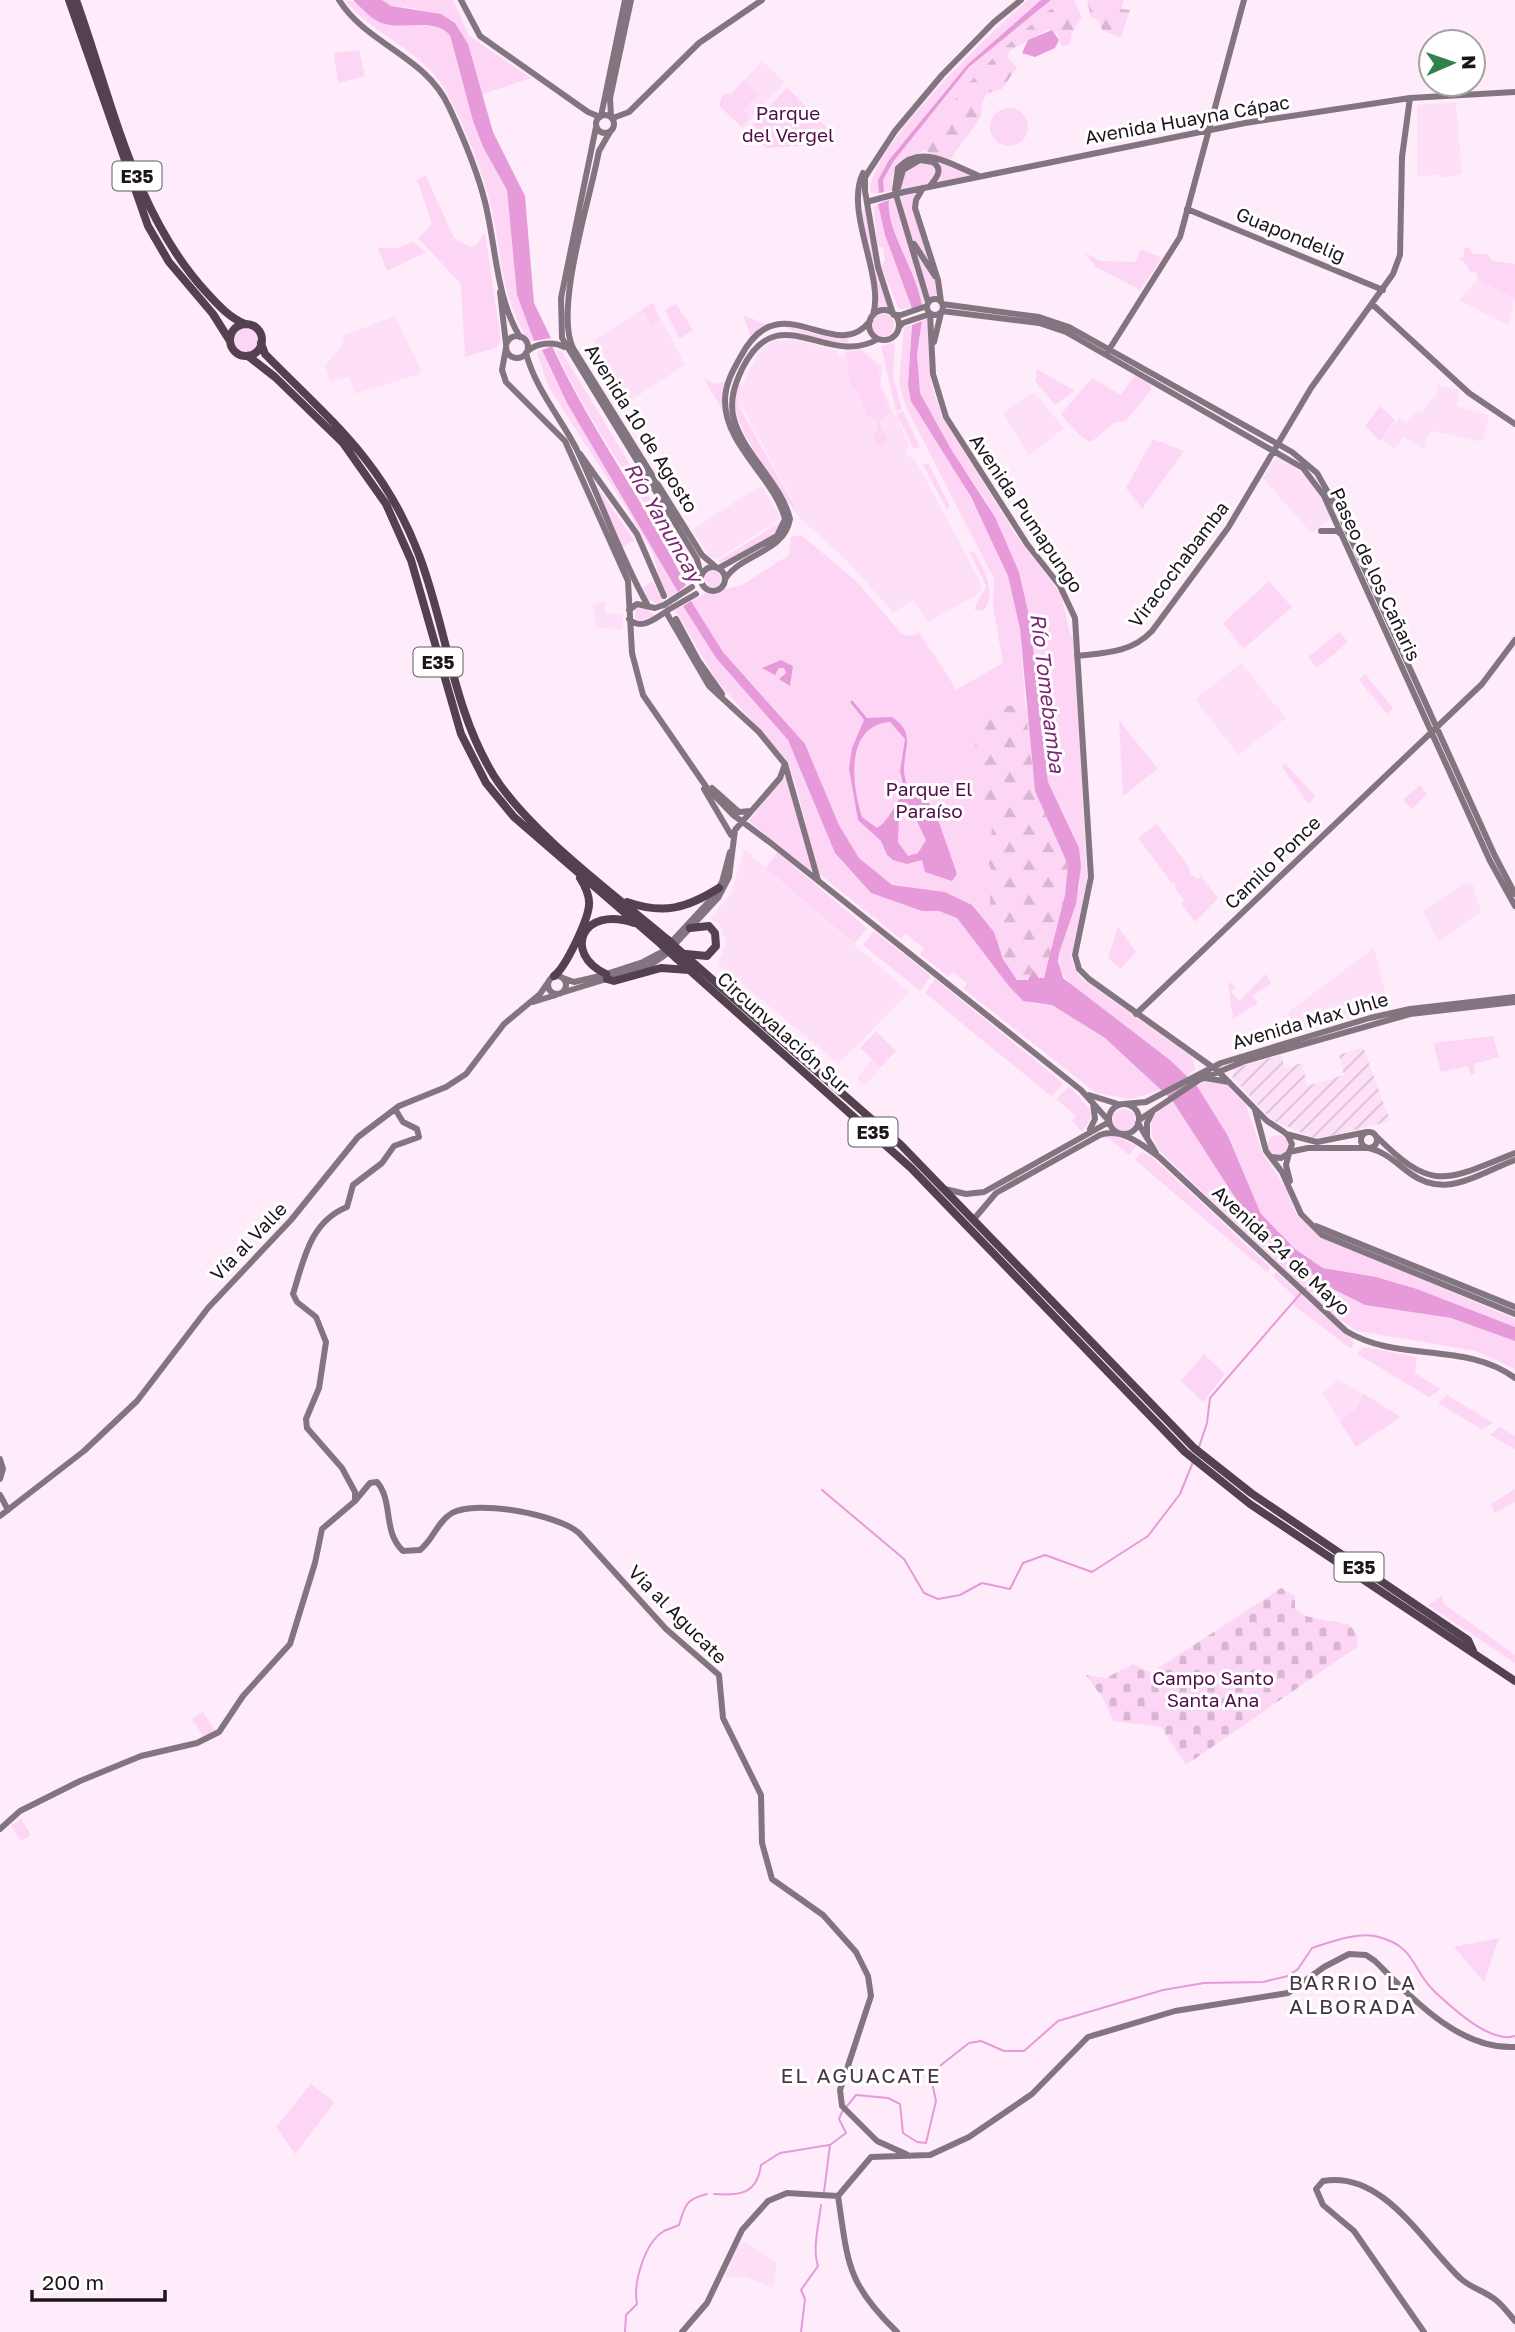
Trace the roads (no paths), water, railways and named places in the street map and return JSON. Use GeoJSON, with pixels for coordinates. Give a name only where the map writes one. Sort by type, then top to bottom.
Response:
{"type":"FeatureCollection","features":[{"type":"Feature","properties":{"kind":"highway","name":"E35"},"geometry":{"type":"LineString","coordinates":[[69,0],[148,226],[169,262],[213,314],[235,351],[248,356]]}},
{"type":"Feature","properties":{"kind":"highway","name":"E35"},"geometry":{"type":"LineString","coordinates":[[76,0],[142,188],[159,227],[196,281],[225,311],[259,331],[261,343]]}},
{"type":"Feature","properties":{"kind":"highway"},"geometry":{"type":"LineString","coordinates":[[230,341],[236,328],[245,324]]}},
{"type":"Feature","properties":{"kind":"highway"},"geometry":{"type":"LineString","coordinates":[[248,356],[256,351],[261,343]]}},
{"type":"Feature","properties":{"kind":"highway","name":"Circunvalación Sur"},"geometry":{"type":"LineString","coordinates":[[261,343],[265,354],[351,438],[399,509],[421,562],[467,723],[495,778],[526,815],[665,942]]}},
{"type":"Feature","properties":{"kind":"highway","name":"Circunvalación Sur"},"geometry":{"type":"LineString","coordinates":[[248,356],[275,377],[343,443],[374,484],[411,560],[449,699],[472,759],[486,783],[514,817],[639,925],[681,954],[816,1068],[945,1189],[1119,1373],[1215,1465],[1259,1500],[1468,1640],[1474,1652]]}},
{"type":"Feature","properties":{"kind":"highway"},"geometry":{"type":"LineString","coordinates":[[556,978],[566,963],[590,905],[588,892],[575,869]]}},
{"type":"Feature","properties":{"kind":"highway"},"geometry":{"type":"LineString","coordinates":[[621,900],[664,911],[687,906],[719,888]]}},
{"type":"Feature","properties":{"kind":"highway"},"geometry":{"type":"LineString","coordinates":[[639,925],[607,917],[593,922],[587,929],[584,954],[591,966],[614,981],[666,968],[691,971]]}},
{"type":"Feature","properties":{"kind":"highway"},"geometry":{"type":"LineString","coordinates":[[681,954],[707,956],[716,946],[715,933],[709,926],[690,928]]}},
{"type":"Feature","properties":{"kind":"highway","name":"Circunvalación Sur"},"geometry":{"type":"LineString","coordinates":[[681,954],[691,971],[911,1168],[1185,1452],[1250,1504],[1515,1681]]}},
{"type":"Feature","properties":{"kind":"main road"},"geometry":{"type":"LineString","coordinates":[[339,0],[353,18],[411,60],[440,90],[485,200],[508,312],[529,350],[550,405],[576,449],[637,534],[664,596]]}},
{"type":"Feature","properties":{"kind":"main road"},"geometry":{"type":"LineString","coordinates":[[461,0],[480,36],[582,108],[600,116],[612,117],[629,112],[699,43],[762,0]]}},
{"type":"Feature","properties":{"kind":"main road"},"geometry":{"type":"LineString","coordinates":[[596,126],[625,0]]}},
{"type":"Feature","properties":{"kind":"main road"},"geometry":{"type":"LineString","coordinates":[[582,108],[602,133],[610,132],[615,125],[610,98],[631,0]]}},
{"type":"Feature","properties":{"kind":"main road"},"geometry":{"type":"LineString","coordinates":[[878,339],[870,331],[873,294],[858,209],[858,189],[864,171],[942,75],[994,22],[1021,0]]}},
{"type":"Feature","properties":{"kind":"main road"},"geometry":{"type":"LineString","coordinates":[[1107,352],[1180,237],[1244,0]]}},
{"type":"Feature","properties":{"kind":"main road","name":"Avenida Huayna Cápac"},"geometry":{"type":"LineString","coordinates":[[869,201],[1208,129],[1410,98],[1515,92]]}},
{"type":"Feature","properties":{"kind":"main road","name":"Viracochabamba"},"geometry":{"type":"LineString","coordinates":[[1078,656],[1113,653],[1146,637],[1228,528],[1275,447],[1338,348],[1383,290],[1400,255],[1402,157],[1410,98]]}},
{"type":"Feature","properties":{"kind":"main road","name":"Avenida 10 de Agosto"},"geometry":{"type":"LineString","coordinates":[[596,126],[561,298],[559,341],[696,559],[701,576]]}},
{"type":"Feature","properties":{"kind":"main road","name":"Avenida 10 de Agosto"},"geometry":{"type":"LineString","coordinates":[[610,132],[598,158],[567,304],[568,333],[573,348],[702,555],[718,568]]}},
{"type":"Feature","properties":{"kind":"main road"},"geometry":{"type":"LineString","coordinates":[[938,280],[912,238],[899,193],[898,168],[917,155],[933,156],[978,176]]}},
{"type":"Feature","properties":{"kind":"main road"},"geometry":{"type":"LineString","coordinates":[[899,193],[903,170],[920,160],[933,162],[939,169],[938,176],[917,197],[915,208],[938,280],[942,307]]}},
{"type":"Feature","properties":{"kind":"main road"},"geometry":{"type":"LineString","coordinates":[[694,591],[720,589],[731,571],[780,540],[789,527],[788,512],[735,423],[732,397],[737,380],[753,350],[775,335],[801,335],[841,348],[891,338],[898,329],[898,316],[878,267],[864,183],[873,161]]}},
{"type":"Feature","properties":{"kind":"main road","name":"Avenida Pumapungo"},"geometry":{"type":"LineString","coordinates":[[899,193],[928,310],[936,389],[946,417],[1027,544],[1066,597],[1074,618],[1091,877],[1075,958],[1083,974],[1135,1015],[1215,1068],[1255,1109],[1285,1133]]}},
{"type":"Feature","properties":{"kind":"main road","name":"Guapondelig"},"geometry":{"type":"LineString","coordinates":[[1187,209],[1383,290]]}},
{"type":"Feature","properties":{"kind":"main road"},"geometry":{"type":"LineString","coordinates":[[498,269],[506,346],[502,370],[509,387],[565,442],[628,581],[632,653],[643,695],[693,769],[731,835]]}},
{"type":"Feature","properties":{"kind":"main road"},"geometry":{"type":"LineString","coordinates":[[928,310],[935,299],[942,307]]}},
{"type":"Feature","properties":{"kind":"main road"},"geometry":{"type":"LineString","coordinates":[[1372,304],[1469,393],[1515,424]]}},
{"type":"Feature","properties":{"kind":"main road"},"geometry":{"type":"LineString","coordinates":[[629,615],[635,624],[643,625],[694,591],[708,568],[718,568],[777,536],[785,519],[729,423],[725,396],[729,378],[750,340],[766,329],[783,323],[803,325],[829,335],[843,336],[860,331],[871,318],[883,310],[898,316],[942,307]]}},
{"type":"Feature","properties":{"kind":"main road","name":"Avenida Pumapungo"},"geometry":{"type":"LineString","coordinates":[[931,354],[942,307]]}},
{"type":"Feature","properties":{"kind":"main road","name":"Paseo de los Cañaris"},"geometry":{"type":"LineString","coordinates":[[942,307],[1048,319],[1275,447],[1305,461],[1329,491],[1490,861],[1515,906]]}},
{"type":"Feature","properties":{"kind":"main road"},"geometry":{"type":"LineString","coordinates":[[898,316],[898,329]]}},
{"type":"Feature","properties":{"kind":"main road"},"geometry":{"type":"LineString","coordinates":[[506,346],[512,337],[523,338]]}},
{"type":"Feature","properties":{"kind":"main road"},"geometry":{"type":"LineString","coordinates":[[506,346],[513,358],[559,341]]}},
{"type":"Feature","properties":{"kind":"main road","name":"Paseo de los Cañaris"},"geometry":{"type":"LineString","coordinates":[[1275,447],[1296,462],[1312,478],[1324,496],[1515,894]]}},
{"type":"Feature","properties":{"kind":"main road"},"geometry":{"type":"LineString","coordinates":[[576,449],[597,502],[647,604]]}},
{"type":"Feature","properties":{"kind":"main road"},"geometry":{"type":"LineString","coordinates":[[1321,531],[1337,531],[1342,535]]}},
{"type":"Feature","properties":{"kind":"main road"},"geometry":{"type":"LineString","coordinates":[[718,568],[725,579]]}},
{"type":"Feature","properties":{"kind":"main road"},"geometry":{"type":"LineString","coordinates":[[701,576],[703,586],[710,591]]}},
{"type":"Feature","properties":{"kind":"main road"},"geometry":{"type":"LineString","coordinates":[[629,615],[636,604],[666,609]]}},
{"type":"Feature","properties":{"kind":"main road"},"geometry":{"type":"LineString","coordinates":[[666,609],[709,686],[759,732],[785,764],[819,882]]}},
{"type":"Feature","properties":{"kind":"main road"},"geometry":{"type":"LineString","coordinates":[[676,619],[714,685],[739,714]]}},
{"type":"Feature","properties":{"kind":"main road","name":"Camilo Ponce"},"geometry":{"type":"LineString","coordinates":[[1135,1015],[1493,672],[1515,640]]}},
{"type":"Feature","properties":{"kind":"main road"},"geometry":{"type":"LineString","coordinates":[[556,978],[574,982],[607,977],[662,952],[719,888],[725,873],[731,835],[780,778],[785,764]]}},
{"type":"Feature","properties":{"kind":"main road"},"geometry":{"type":"LineString","coordinates":[[693,769],[736,810],[743,813],[752,810]]}},
{"type":"Feature","properties":{"kind":"main road"},"geometry":{"type":"LineString","coordinates":[[693,769],[741,821],[1081,1090],[1121,1134]]}},
{"type":"Feature","properties":{"kind":"main road"},"geometry":{"type":"LineString","coordinates":[[528,1004],[658,961],[724,888],[732,865],[735,830],[741,821]]}},
{"type":"Feature","properties":{"kind":"main road"},"geometry":{"type":"LineString","coordinates":[[556,978],[550,990],[559,994]]}},
{"type":"Feature","properties":{"kind":"main road"},"geometry":{"type":"LineString","coordinates":[[556,978],[567,985],[559,994]]}},
{"type":"Feature","properties":{"kind":"main road","name":"Vía al Valle"},"geometry":{"type":"LineString","coordinates":[[0,1516],[56,1474],[123,1416],[208,1308],[291,1220],[351,1145],[395,1109],[458,1080],[474,1066],[511,1016],[556,978]]}},
{"type":"Feature","properties":{"kind":"main road","name":"Avenida Max Uhle"},"geometry":{"type":"LineString","coordinates":[[1138,1122],[1157,1103],[1215,1068],[1410,1014],[1515,999]]}},
{"type":"Feature","properties":{"kind":"main road"},"geometry":{"type":"LineString","coordinates":[[1198,1056],[1199,1076],[1231,1082]]}},
{"type":"Feature","properties":{"kind":"main road"},"geometry":{"type":"LineString","coordinates":[[945,1189],[970,1194],[994,1190],[1100,1135],[1130,1133],[1138,1122],[1134,1108],[1103,1101],[1081,1090]]}},
{"type":"Feature","properties":{"kind":"main road"},"geometry":{"type":"LineString","coordinates":[[1088,1132],[1095,1119],[1093,1101]]}},
{"type":"Feature","properties":{"kind":"main road"},"geometry":{"type":"LineString","coordinates":[[1147,1138],[1147,1123],[1157,1103]]}},
{"type":"Feature","properties":{"kind":"main road","name":"Avenida Max Uhle"},"geometry":{"type":"LineString","coordinates":[[1122,1104],[1157,1103]]}},
{"type":"Feature","properties":{"kind":"main road"},"geometry":{"type":"LineString","coordinates":[[1109,1121],[1111,1111],[1122,1104]]}},
{"type":"Feature","properties":{"kind":"main road"},"geometry":{"type":"LineString","coordinates":[[0,1829],[20,1811],[80,1782],[141,1756],[197,1743],[219,1732],[243,1696],[290,1644],[315,1563],[322,1529],[355,1501],[355,1492],[342,1468],[307,1428],[306,1419],[319,1388],[320,1367],[326,1346],[319,1322],[297,1302],[293,1294],[316,1231],[328,1217],[347,1207],[353,1185],[382,1163],[389,1150],[419,1137],[417,1129],[403,1122],[395,1109]]}},
{"type":"Feature","properties":{"kind":"main road","name":"Avenida Pumapungo"},"geometry":{"type":"LineString","coordinates":[[1255,1109],[1264,1145]]}},
{"type":"Feature","properties":{"kind":"main road"},"geometry":{"type":"LineString","coordinates":[[1038,1165],[1109,1121]]}},
{"type":"Feature","properties":{"kind":"main road","name":"Avenida 24 de Mayo"},"geometry":{"type":"LineString","coordinates":[[1138,1122],[1159,1157]]}},
{"type":"Feature","properties":{"kind":"main road"},"geometry":{"type":"LineString","coordinates":[[1515,1153],[1465,1174],[1438,1178],[1417,1171],[1376,1136],[1367,1132],[1322,1142],[1272,1132],[1264,1145],[1301,1214],[1322,1235],[1515,1314]]}},
{"type":"Feature","properties":{"kind":"main road"},"geometry":{"type":"LineString","coordinates":[[1367,1132],[1361,1140],[1368,1148]]}},
{"type":"Feature","properties":{"kind":"main road"},"geometry":{"type":"LineString","coordinates":[[1285,1133],[1291,1141],[1286,1165],[1292,1186],[1304,1212],[1319,1228],[1515,1307]]}},
{"type":"Feature","properties":{"kind":"main road","name":"Avenida 24 de Mayo"},"geometry":{"type":"LineString","coordinates":[[1121,1134],[1159,1157],[1342,1328],[1369,1342],[1479,1358],[1515,1378]]}},
{"type":"Feature","properties":{"kind":"main road"},"geometry":{"type":"LineString","coordinates":[[1368,1148],[1376,1144],[1376,1136]]}},
{"type":"Feature","properties":{"kind":"main road"},"geometry":{"type":"LineString","coordinates":[[1272,1157],[1281,1158],[1289,1152],[1308,1148],[1368,1148],[1390,1157],[1418,1178],[1438,1185],[1469,1180],[1515,1160]]}},
{"type":"Feature","properties":{"kind":"main road"},"geometry":{"type":"LineString","coordinates":[[974,1219],[994,1190]]}},
{"type":"Feature","properties":{"kind":"main road"},"geometry":{"type":"LineString","coordinates":[[0,1459],[0,1479]]}},
{"type":"Feature","properties":{"kind":"main road","name":"Via al Agucate"},"geometry":{"type":"LineString","coordinates":[[355,1501],[370,1483],[380,1484],[390,1535],[400,1548],[411,1553],[426,1546],[450,1514],[470,1508],[562,1521],[579,1533],[666,1629],[719,1675],[723,1718],[761,1795],[762,1843],[772,1879],[823,1915],[856,1952],[868,1976],[871,1996],[840,2090],[842,2106],[877,2141],[906,2154]]}},
{"type":"Feature","properties":{"kind":"main road"},"geometry":{"type":"LineString","coordinates":[[0,1495],[8,1510]]}},
{"type":"Feature","properties":{"kind":"main road"},"geometry":{"type":"LineString","coordinates":[[897,2332],[873,2310],[852,2278],[838,2196],[871,2157],[930,2155],[969,2137],[1032,2094],[1088,2037],[1175,2011],[1288,1993],[1324,1967],[1349,1954],[1366,1955],[1448,2025],[1469,2039],[1499,2048],[1515,2047]]}},
{"type":"Feature","properties":{"kind":"main road"},"geometry":{"type":"LineString","coordinates":[[1424,2332],[1354,2231],[1318,2199],[1316,2189],[1322,2181],[1351,2182],[1382,2198],[1418,2229],[1460,2278],[1496,2300],[1515,2321]]}},
{"type":"Feature","properties":{"kind":"main road"},"geometry":{"type":"LineString","coordinates":[[682,2332],[707,2303],[742,2230],[768,2201],[787,2193],[838,2196]]}},
{"type":"Feature","properties":{"kind":"waterway"},"geometry":{"type":"LineString","coordinates":[[1305,1289],[1318,1275]]}},
{"type":"Feature","properties":{"kind":"waterway"},"geometry":{"type":"LineString","coordinates":[[1199,1447],[1207,1423],[1210,1398],[1301,1293]]}},
{"type":"Feature","properties":{"kind":"waterway"},"geometry":{"type":"LineString","coordinates":[[822,1490],[904,1559],[924,1593],[938,1599],[960,1595],[982,1583],[1010,1589],[1023,1563],[1045,1555],[1092,1572],[1148,1536],[1180,1494],[1193,1462]]}},
{"type":"Feature","properties":{"kind":"waterway"},"geometry":{"type":"LineString","coordinates":[[847,2106],[856,2095],[888,2098],[900,2104],[903,2133],[917,2142],[926,2143],[936,2101],[932,2082],[941,2065],[969,2043],[981,2041],[1004,2051],[1024,2051],[1058,2021],[1163,1990],[1204,1983],[1263,1982],[1288,1976],[1298,1969],[1312,1948],[1363,1935],[1379,1937],[1400,1947],[1434,1991],[1472,2023],[1495,2035],[1515,2036]]}},
{"type":"Feature","properties":{"kind":"waterway"},"geometry":{"type":"LineString","coordinates":[[824,2192],[830,2145],[846,2133],[839,2119],[843,2110]]}},
{"type":"Feature","properties":{"kind":"waterway"},"geometry":{"type":"LineString","coordinates":[[714,2194],[746,2191],[756,2182],[761,2165],[780,2153],[829,2145]]}},
{"type":"Feature","properties":{"kind":"waterway"},"geometry":{"type":"LineString","coordinates":[[625,2332],[626,2315],[637,2304],[639,2275],[651,2245],[664,2231],[679,2225],[690,2201],[707,2194]]}},
{"type":"Feature","properties":{"kind":"waterway"},"geometry":{"type":"LineString","coordinates":[[801,2332],[805,2299],[801,2290],[818,2266],[816,2244],[821,2205]]}},
{"type":"Feature","properties":{"kind":"district","name":"BARRIO LA ALBORADA"},"geometry":{"type":"Point","coordinates":[1353,1994]}},
{"type":"Feature","properties":{"kind":"district","name":"EL AGUACATE"},"geometry":{"type":"Point","coordinates":[861,2075]}},
{"type":"Feature","properties":{"kind":"park label","name":"Parque del Vergel"},"geometry":{"type":"Point","coordinates":[788,123]}},
{"type":"Feature","properties":{"kind":"park label","name":"Parque El Paraíso"},"geometry":{"type":"Point","coordinates":[929,799]}},
{"type":"Feature","properties":{"kind":"park label","name":"Campo Santo Santa Ana"},"geometry":{"type":"Point","coordinates":[1213,1688]}},
{"type":"Feature","properties":{"kind":"water label","name":"Río Yanuncay"},"geometry":{"type":"Point","coordinates":[664,522]}},
{"type":"Feature","properties":{"kind":"water label","name":"Río Tomebamba"},"geometry":{"type":"Point","coordinates":[1048,693]}}]}
